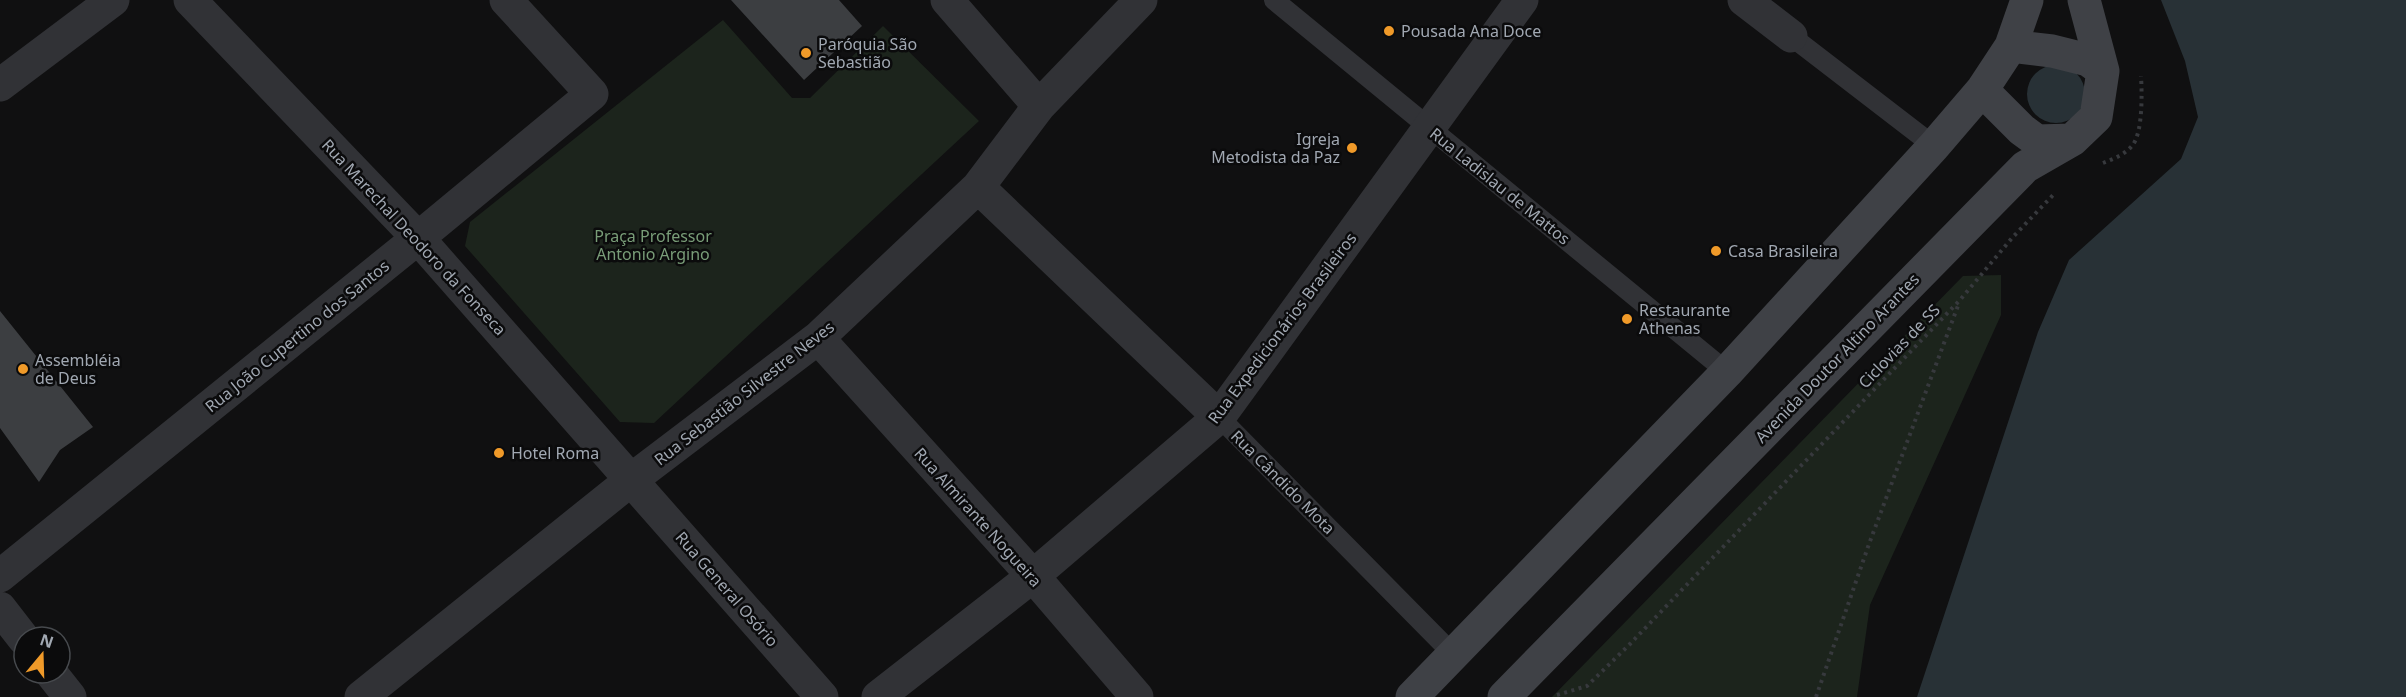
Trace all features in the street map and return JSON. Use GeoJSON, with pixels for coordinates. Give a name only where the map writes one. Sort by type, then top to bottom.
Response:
{"type":"FeatureCollection","features":[{"type":"Feature","properties":{"kind":"main road"},"geometry":{"type":"LineString","coordinates":[[1412,697],[1727,372],[1934,146],[1982,90],[2012,46],[2027,0]]}},
{"type":"Feature","properties":{"kind":"main road","name":"Avenida Doutor Altino Arantes"},"geometry":{"type":"LineString","coordinates":[[1504,697],[2025,167],[2072,140],[2096,117],[2103,70],[2084,0]]}},
{"type":"Feature","properties":{"kind":"main road"},"geometry":{"type":"LineString","coordinates":[[2012,46],[2052,51],[2088,60],[2103,70]]}},
{"type":"Feature","properties":{"kind":"main road"},"geometry":{"type":"LineString","coordinates":[[1982,90],[2022,130],[2037,141],[2072,140]]}},
{"type":"Feature","properties":{"kind":"street"},"geometry":{"type":"LineString","coordinates":[[0,84],[113,0]]}},
{"type":"Feature","properties":{"kind":"street","name":"Rua Marechal Deodoro da Fonseca"},"geometry":{"type":"LineString","coordinates":[[190,0],[418,238],[631,480]]}},
{"type":"Feature","properties":{"kind":"street","name":"Rua João Cupertino dos Santos"},"geometry":{"type":"LineString","coordinates":[[0,576],[418,238],[592,94],[506,0]]}},
{"type":"Feature","properties":{"kind":"street"},"geometry":{"type":"LineString","coordinates":[[947,0],[1039,106]]}},
{"type":"Feature","properties":{"kind":"street","name":"Rua Sebastião Silvestre Neves"},"geometry":{"type":"LineString","coordinates":[[361,697],[631,480],[818,338],[978,187],[1039,106],[1141,0]]}},
{"type":"Feature","properties":{"kind":"street","name":"Rua Expedicionários Brasileiros"},"geometry":{"type":"LineString","coordinates":[[878,697],[1033,576],[1219,417],[1522,0]]}},
{"type":"Feature","properties":{"kind":"street"},"geometry":{"type":"LineString","coordinates":[[1744,0],[1791,36]]}},
{"type":"Feature","properties":{"kind":"street","name":"Rua Cândido Mota"},"geometry":{"type":"LineString","coordinates":[[978,187],[1219,417]]}},
{"type":"Feature","properties":{"kind":"street","name":"Rua Almirante Nogueira"},"geometry":{"type":"LineString","coordinates":[[818,338],[1033,576],[1137,697]]}},
{"type":"Feature","properties":{"kind":"street","name":"Rua General Osório"},"geometry":{"type":"LineString","coordinates":[[631,480],[822,697]]}},
{"type":"Feature","properties":{"kind":"street"},"geometry":{"type":"LineString","coordinates":[[0,608],[13,625]]}},
{"type":"Feature","properties":{"kind":"street"},"geometry":{"type":"LineString","coordinates":[[60,685],[70,697]]}},
{"type":"Feature","properties":{"kind":"lane","name":"Rua Ladislau de Mattos"},"geometry":{"type":"LineString","coordinates":[[1274,0],[1727,372]]}},
{"type":"Feature","properties":{"kind":"lane"},"geometry":{"type":"LineString","coordinates":[[1791,36],[1934,146]]}},
{"type":"Feature","properties":{"kind":"lane","name":"Rua Cândido Mota"},"geometry":{"type":"LineString","coordinates":[[1219,417],[1454,655]]}},
{"type":"Feature","properties":{"kind":"path","name":"Ciclovias de SS"},"geometry":{"type":"LineString","coordinates":[[1551,697],[1587,686],[1604,670],[1960,300],[1869,544],[1816,697]]}},
{"type":"Feature","properties":{"kind":"green space","name":"Praça Professor Antonio Argino"},"geometry":{"type":"Polygon","coordinates":[[[723,20],[792,98],[810,98],[883,26],[979,121],[654,423],[620,422],[465,246],[470,222],[723,20]]]}},
{"type":"Feature","properties":{"kind":"green space"},"geometry":{"type":"Polygon","coordinates":[[[2001,275],[2001,315],[1870,605],[1857,697],[1552,697],[1963,276],[2001,275]]]}},
{"type":"Feature","properties":{"kind":"shaded area"},"geometry":{"type":"Polygon","coordinates":[[[2161,0],[2406,0],[2406,697],[1917,697],[2038,332],[2069,260],[2181,159],[2198,117],[2185,61],[2161,0]]]}},
{"type":"Feature","properties":{"kind":"shaded area"},"geometry":{"type":"Polygon","coordinates":[[[2050,65],[2062,65],[2077,73],[2085,88],[2085,100],[2077,115],[2062,123],[2050,123],[2035,115],[2027,100],[2027,88],[2035,73],[2050,65]]]}},
{"type":"Feature","properties":{"kind":"building","name":"Paróquia São Sebastião"},"geometry":{"type":"Polygon","coordinates":[[[731,0],[839,0],[862,26],[804,80],[731,0]]]}},
{"type":"Feature","properties":{"kind":"building","name":"Assembléia de Deus"},"geometry":{"type":"Polygon","coordinates":[[[0,311],[93,427],[60,450],[39,482],[0,428],[0,311]]]}},
{"type":"Feature","properties":{"kind":"place","name":"Pousada Ana Doce"},"geometry":{"type":"Point","coordinates":[1389,31]}},
{"type":"Feature","properties":{"kind":"place","name":"Paróquia São Sebastião"},"geometry":{"type":"Point","coordinates":[806,53]}},
{"type":"Feature","properties":{"kind":"place","name":"Igreja Metodista da Paz"},"geometry":{"type":"Point","coordinates":[1352,148]}},
{"type":"Feature","properties":{"kind":"place","name":"Casa Brasileira"},"geometry":{"type":"Point","coordinates":[1716,251]}},
{"type":"Feature","properties":{"kind":"place","name":"Restaurante Athenas"},"geometry":{"type":"Point","coordinates":[1627,319]}},
{"type":"Feature","properties":{"kind":"place","name":"Assembléia de Deus"},"geometry":{"type":"Point","coordinates":[23,369]}},
{"type":"Feature","properties":{"kind":"place","name":"Hotel Roma"},"geometry":{"type":"Point","coordinates":[499,453]}}]}
